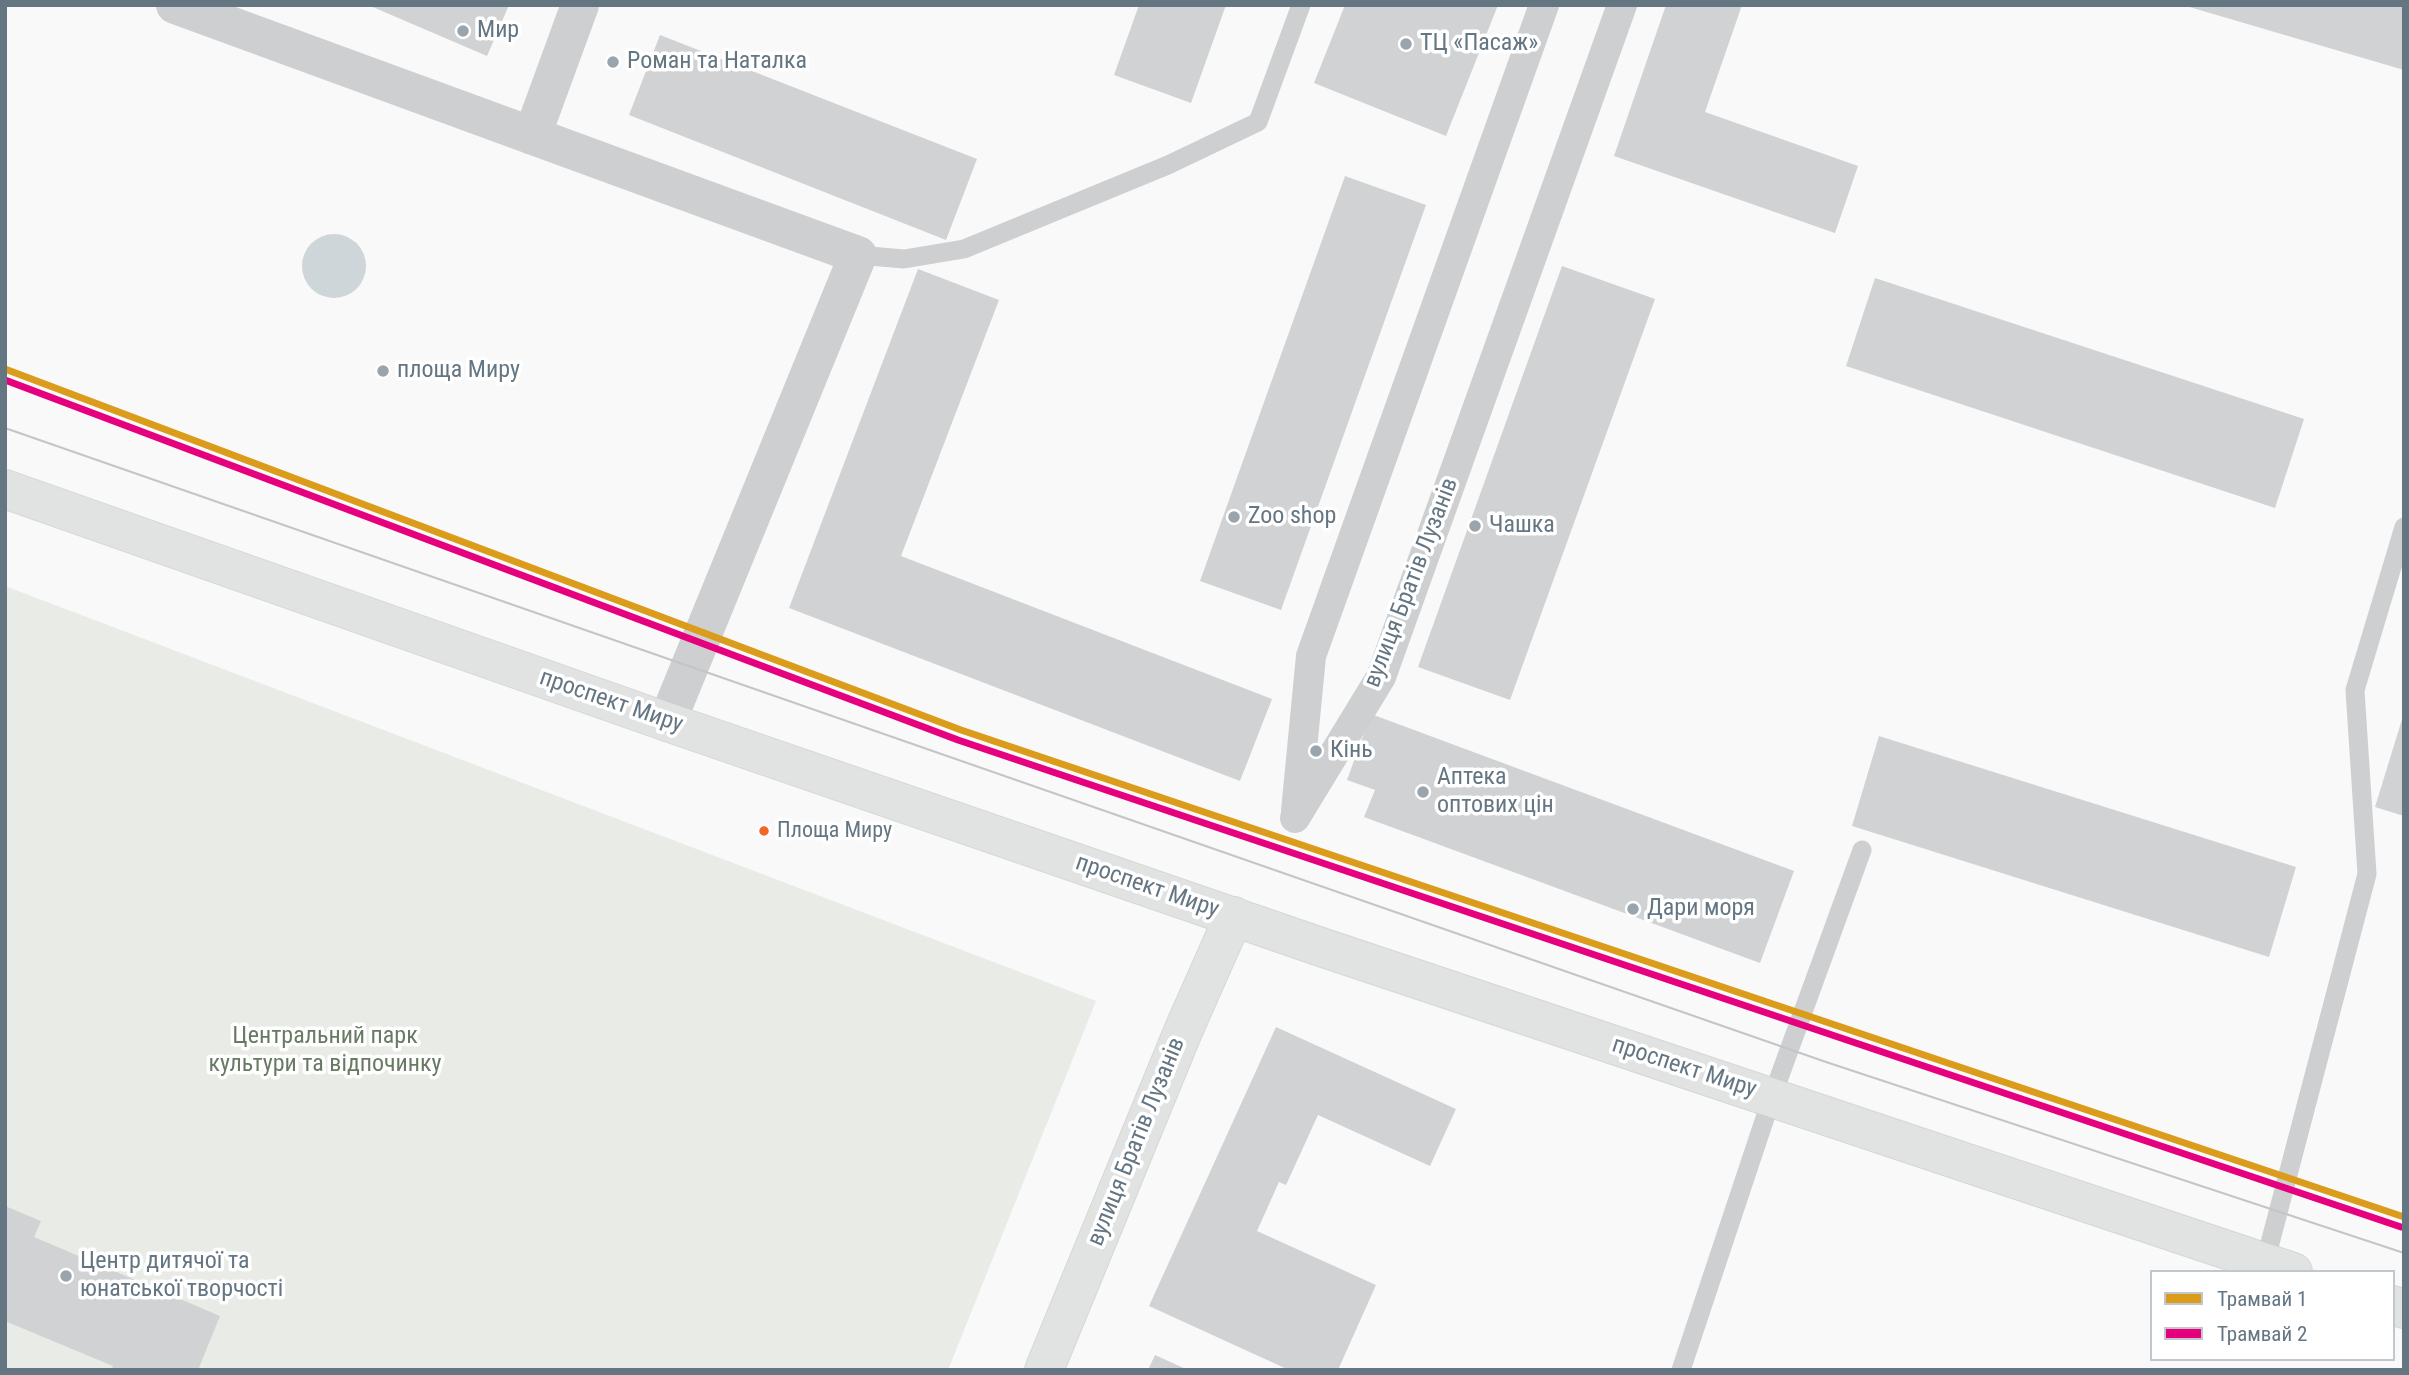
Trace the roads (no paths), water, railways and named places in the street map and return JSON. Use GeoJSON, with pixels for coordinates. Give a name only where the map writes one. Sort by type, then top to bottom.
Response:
{"type":"FeatureCollection","features":[{"type":"Feature","properties":{"kind":"main road","name":"проспект Миру"},"geometry":{"type":"LineString","coordinates":[[5,489],[667,722],[1234,916],[2279,1267]]}},
{"type":"Feature","properties":{"kind":"main road","name":"вулиця Братів Лузанів"},"geometry":{"type":"LineString","coordinates":[[1044,1370],[1234,916]]}},
{"type":"Feature","properties":{"kind":"street"},"geometry":{"type":"LineString","coordinates":[[175,5],[858,255],[667,722]]}},
{"type":"Feature","properties":{"kind":"street"},"geometry":{"type":"LineString","coordinates":[[532,136],[580,5]]}},
{"type":"Feature","properties":{"kind":"street","name":"вулиця Братів Лузанів"},"geometry":{"type":"LineString","coordinates":[[1544,5],[1311,656],[1296,818],[1381,677],[1622,5]]}},
{"type":"Feature","properties":{"kind":"lane"},"geometry":{"type":"LineString","coordinates":[[858,255],[904,259],[964,249],[1168,165],[1258,122],[1301,5]]}},
{"type":"Feature","properties":{"kind":"lane"},"geometry":{"type":"LineString","coordinates":[[2279,1267],[2367,874],[2355,690],[2404,527]]}},
{"type":"Feature","properties":{"kind":"lane"},"geometry":{"type":"LineString","coordinates":[[1681,1370],[1772,1097],[1862,850]]}},
{"type":"Feature","properties":{"kind":"tram line","name":"1"},"geometry":{"type":"LineString","coordinates":[[5,369],[961,730],[2404,1217]]}},
{"type":"Feature","properties":{"kind":"tram line","name":"2"},"geometry":{"type":"LineString","coordinates":[[5,380],[958,740],[2401,1227]]}},
{"type":"Feature","properties":{"kind":"tram line"},"geometry":{"type":"LineString","coordinates":[[5,428],[1826,1062],[2404,1253]]}},
{"type":"Feature","properties":{"kind":"place","name":"Мир"},"geometry":{"type":"Point","coordinates":[463,31]}},
{"type":"Feature","properties":{"kind":"place","name":"ТЦ «Пасаж»"},"geometry":{"type":"Point","coordinates":[1406,44]}},
{"type":"Feature","properties":{"kind":"place","name":"Роман та Наталка"},"geometry":{"type":"Point","coordinates":[613,62]}},
{"type":"Feature","properties":{"kind":"place","name":"площа Миру"},"geometry":{"type":"Point","coordinates":[383,371]}},
{"type":"Feature","properties":{"kind":"place","name":"Zoo shop"},"geometry":{"type":"Point","coordinates":[1234,517]}},
{"type":"Feature","properties":{"kind":"place","name":"Чашка"},"geometry":{"type":"Point","coordinates":[1475,526]}},
{"type":"Feature","properties":{"kind":"place","name":"Кінь"},"geometry":{"type":"Point","coordinates":[1316,751]}},
{"type":"Feature","properties":{"kind":"place","name":"Аптека оптових цін"},"geometry":{"type":"Point","coordinates":[1423,792]}},
{"type":"Feature","properties":{"kind":"place","name":"Площа Миру"},"geometry":{"type":"Point","coordinates":[764,831]}},
{"type":"Feature","properties":{"kind":"place","name":"Дари моря"},"geometry":{"type":"Point","coordinates":[1633,909]}},
{"type":"Feature","properties":{"kind":"place","name":"Центр дитячої та юнатської творчості"},"geometry":{"type":"Point","coordinates":[66,1276]}},
{"type":"Feature","properties":{"kind":"park label","name":"Центральний парк культури та відпочинку"},"geometry":{"type":"Point","coordinates":[325,1051]}}]}
